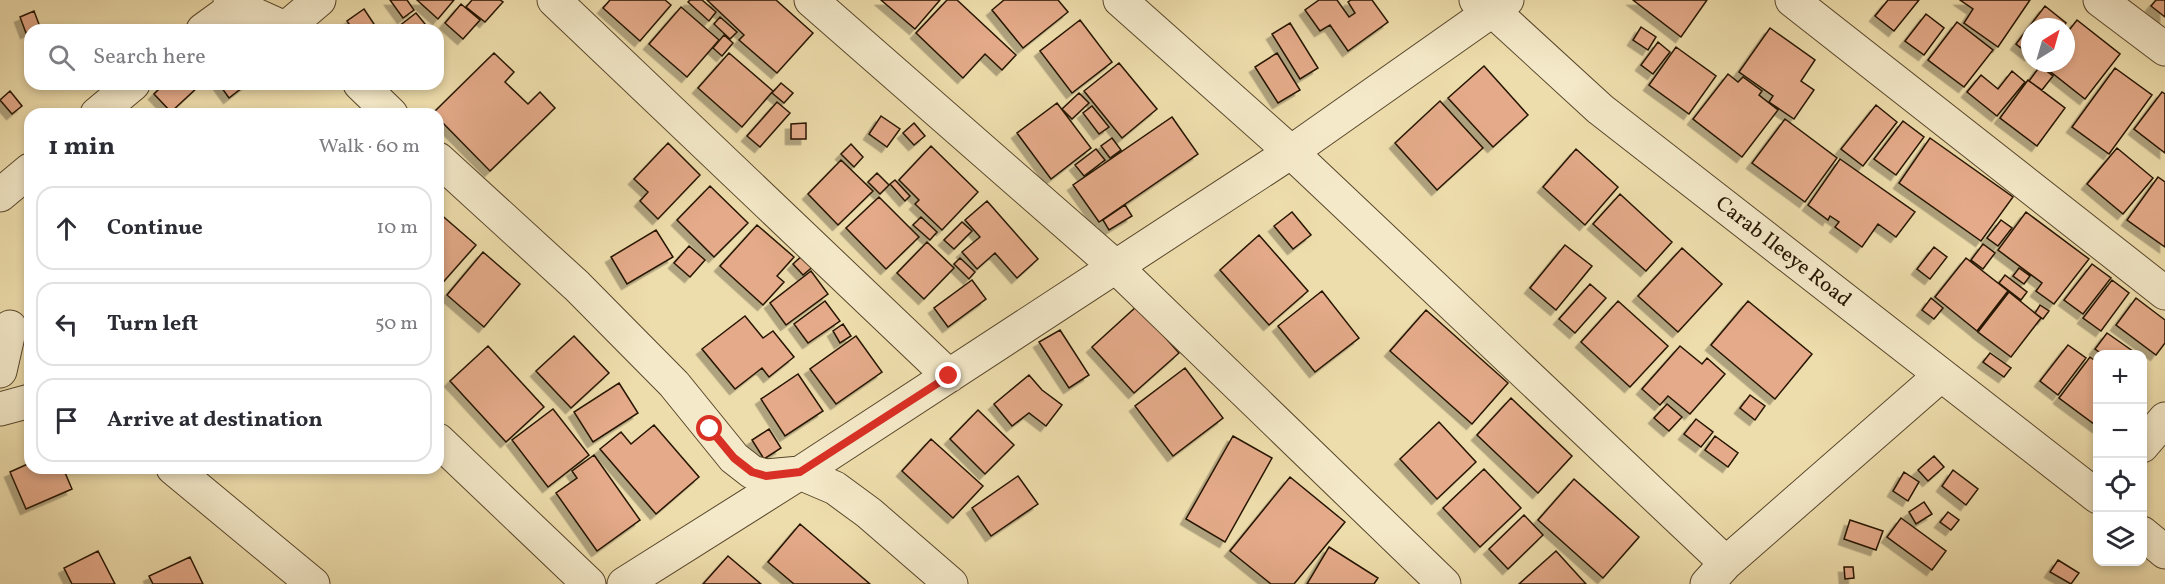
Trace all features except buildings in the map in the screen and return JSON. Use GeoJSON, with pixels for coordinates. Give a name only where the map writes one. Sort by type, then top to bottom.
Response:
{"type":"FeatureCollection","features":[{"type":"Feature","properties":{"kind":"street"},"geometry":{"type":"LineString","coordinates":[[293,24],[319,0]]}},
{"type":"Feature","properties":{"kind":"street"},"geometry":{"type":"LineString","coordinates":[[554,0],[949,376]]}},
{"type":"Feature","properties":{"kind":"street"},"geometry":{"type":"LineString","coordinates":[[810,0],[1116,267],[1444,584]]}},
{"type":"Feature","properties":{"kind":"street"},"geometry":{"type":"LineString","coordinates":[[1120,0],[1291,152],[1716,574],[1941,375]]}},
{"type":"Feature","properties":{"kind":"street"},"geometry":{"type":"LineString","coordinates":[[1792,0],[2165,293]]}},
{"type":"Feature","properties":{"kind":"street"},"geometry":{"type":"LineString","coordinates":[[2100,0],[2165,49]]}},
{"type":"Feature","properties":{"kind":"street"},"geometry":{"type":"LineString","coordinates":[[210,24],[233,3],[277,24]]}},
{"type":"Feature","properties":{"kind":"street"},"geometry":{"type":"LineString","coordinates":[[643,580],[800,472],[1291,152],[1491,3]]}},
{"type":"Feature","properties":{"kind":"street","name":"Carab Ileeye Road"},"geometry":{"type":"LineString","coordinates":[[1491,3],[1600,109],[2093,494]]}},
{"type":"Feature","properties":{"kind":"street"},"geometry":{"type":"LineString","coordinates":[[105,108],[126,90]]}},
{"type":"Feature","properties":{"kind":"street"},"geometry":{"type":"LineString","coordinates":[[366,90],[385,108]]}},
{"type":"Feature","properties":{"kind":"street"},"geometry":{"type":"LineString","coordinates":[[444,164],[577,286],[626,335],[674,384],[734,458],[752,472],[766,476],[800,472],[835,488],[869,513],[951,584]]}},
{"type":"Feature","properties":{"kind":"street"},"geometry":{"type":"LineString","coordinates":[[0,195],[24,175]]}},
{"type":"Feature","properties":{"kind":"street"},"geometry":{"type":"LineString","coordinates":[[0,371],[13,330]]}},
{"type":"Feature","properties":{"kind":"street"},"geometry":{"type":"LineString","coordinates":[[0,408],[24,402]]}},
{"type":"Feature","properties":{"kind":"street"},"geometry":{"type":"LineString","coordinates":[[2147,440],[2165,419]]}},
{"type":"Feature","properties":{"kind":"street"},"geometry":{"type":"LineString","coordinates":[[444,446],[589,584]]}},
{"type":"Feature","properties":{"kind":"street"},"geometry":{"type":"LineString","coordinates":[[180,474],[313,584]]}},
{"type":"Feature","properties":{"kind":"street"},"geometry":{"type":"LineString","coordinates":[[2147,537],[2165,552]]}},
{"type":"Feature","properties":{"kind":"route"},"geometry":{"type":"LineString","coordinates":[[710,429],[734,458],[752,472],[766,476],[800,472],[949,376]]}}]}
